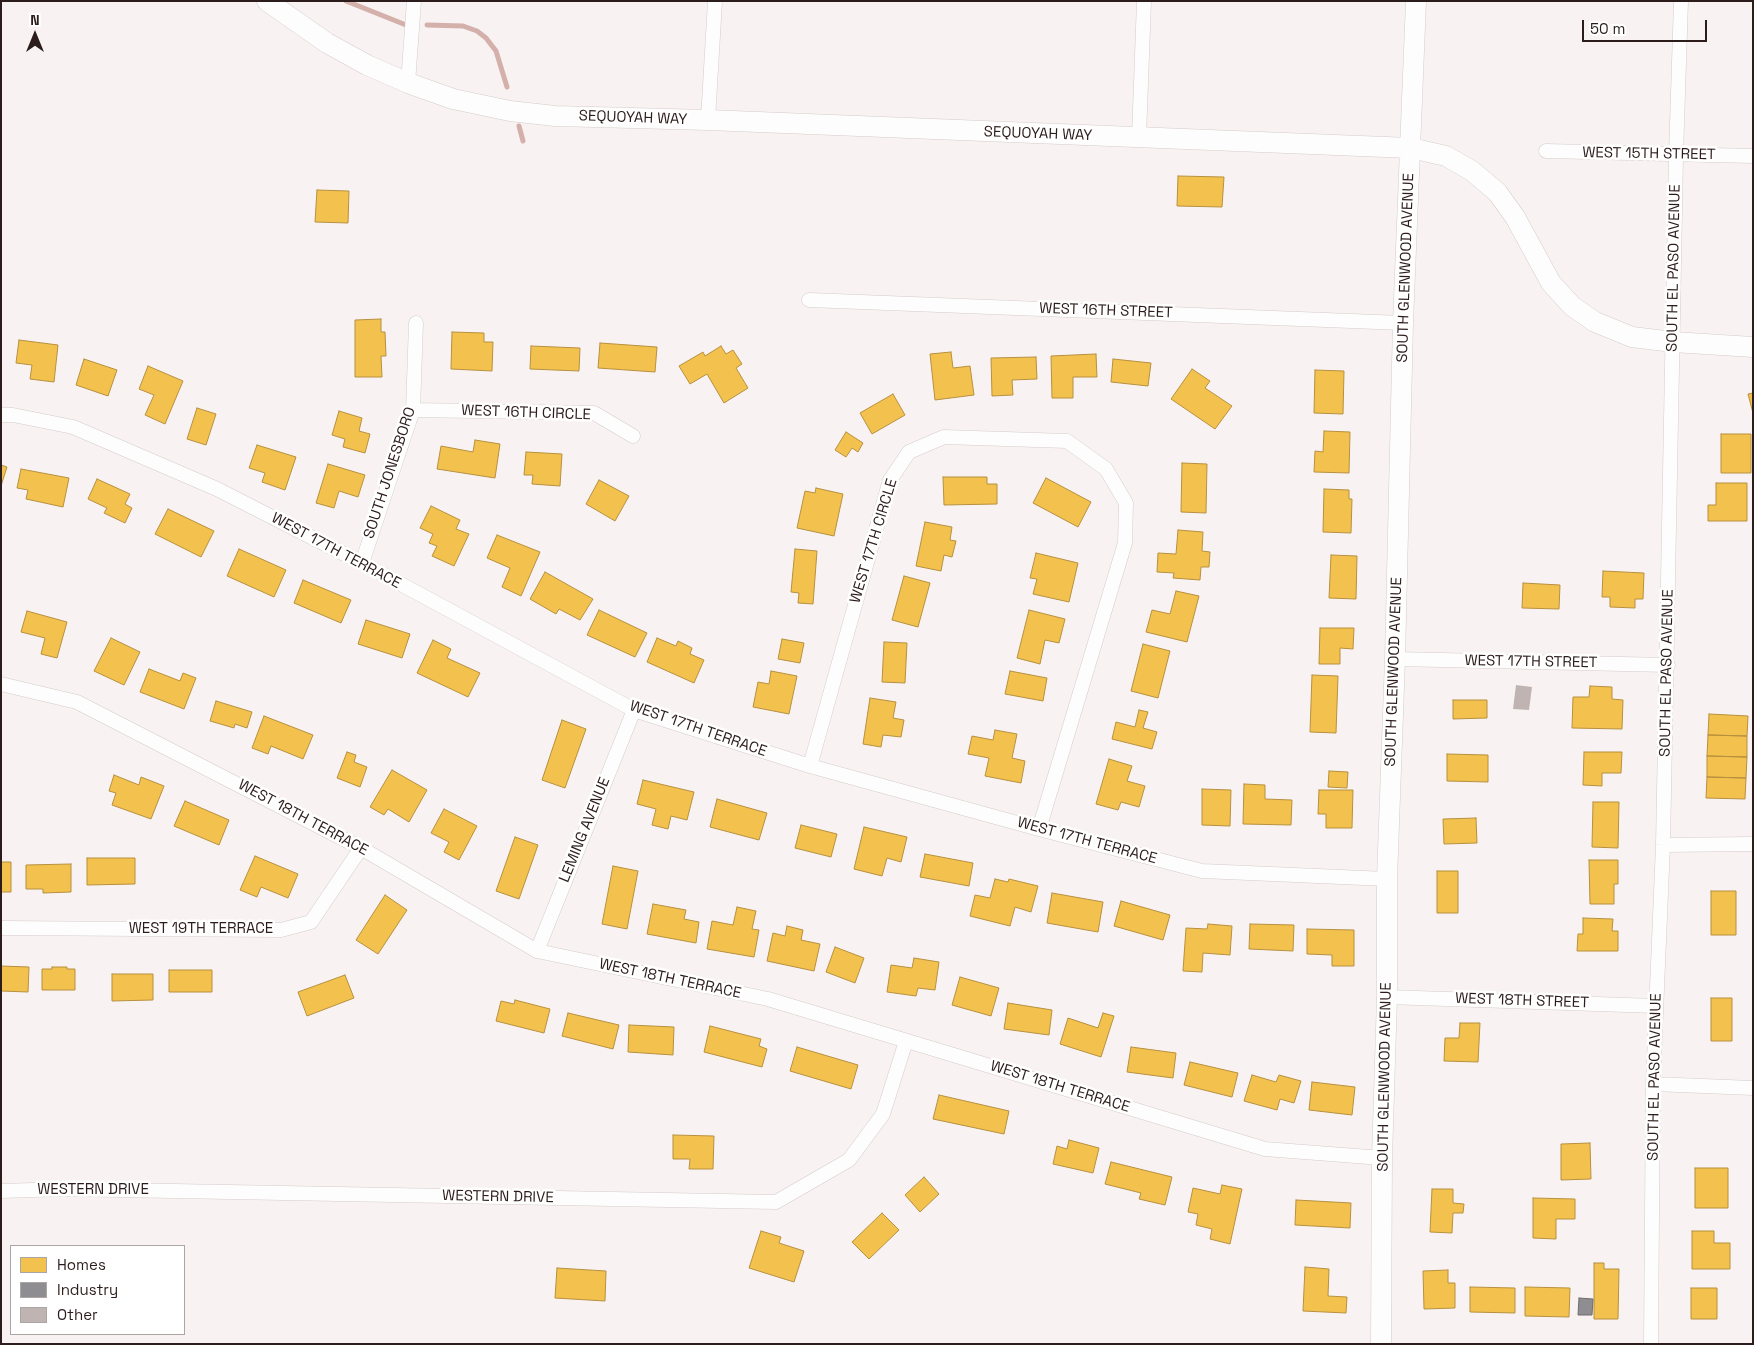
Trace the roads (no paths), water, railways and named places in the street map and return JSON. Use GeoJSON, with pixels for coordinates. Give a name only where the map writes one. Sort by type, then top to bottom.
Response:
{"type":"FeatureCollection","features":[{"type":"Feature","properties":{"kind":"street","name":"SEQUOYAH WAY"},"geometry":{"type":"LineString","coordinates":[[267,1],[327,43],[367,65],[408,83],[453,98],[510,111],[555,116],[708,120],[1411,148],[1446,156],[1472,171],[1497,192],[1515,217],[1551,283],[1572,306],[1595,322],[1632,336],[1673,342],[1753,347]]}},
{"type":"Feature","properties":{"kind":"street"},"geometry":{"type":"LineString","coordinates":[[408,83],[414,1]]}},
{"type":"Feature","properties":{"kind":"street"},"geometry":{"type":"LineString","coordinates":[[708,120],[715,1]]}},
{"type":"Feature","properties":{"kind":"street"},"geometry":{"type":"LineString","coordinates":[[1139,137],[1144,1]]}},
{"type":"Feature","properties":{"kind":"street","name":"SOUTH GLENWOOD AVENUE"},"geometry":{"type":"LineString","coordinates":[[1381,1344],[1382,1158],[1387,997],[1387,879],[1395,660],[1403,323],[1416,1]]}},
{"type":"Feature","properties":{"kind":"street","name":"SOUTH EL PASO AVENUE"},"geometry":{"type":"LineString","coordinates":[[1652,1344],[1653,1084],[1668,665],[1676,155],[1681,1]]}},
{"type":"Feature","properties":{"kind":"street","name":"WEST 15TH STREET"},"geometry":{"type":"LineString","coordinates":[[1546,151],[1753,156]]}},
{"type":"Feature","properties":{"kind":"street","name":"WEST 16TH STREET"},"geometry":{"type":"LineString","coordinates":[[809,300],[1403,323]]}},
{"type":"Feature","properties":{"kind":"street","name":"SOUTH JONESBORO"},"geometry":{"type":"LineString","coordinates":[[362,563],[413,410],[416,323]]}},
{"type":"Feature","properties":{"kind":"street","name":"WEST 16TH CIRCLE"},"geometry":{"type":"LineString","coordinates":[[413,410],[594,413],[633,436]]}},
{"type":"Feature","properties":{"kind":"street","name":"WEST 17TH TERRACE"},"geometry":{"type":"LineString","coordinates":[[1,414],[13,414],[73,427],[216,489],[362,563],[634,710],[810,766],[1039,829],[1202,871],[1387,879]]}},
{"type":"Feature","properties":{"kind":"street","name":"WEST 17TH CIRCLE"},"geometry":{"type":"LineString","coordinates":[[810,766],[890,480],[910,452],[944,437],[1066,441],[1106,469],[1126,502],[1125,544],[1039,829]]}},
{"type":"Feature","properties":{"kind":"street","name":"WEST 17TH STREET"},"geometry":{"type":"LineString","coordinates":[[1395,660],[1668,665]]}},
{"type":"Feature","properties":{"kind":"street","name":"WEST 18TH TERRACE"},"geometry":{"type":"LineString","coordinates":[[1,684],[77,702],[361,848],[536,950],[768,999],[1265,1149],[1382,1158]]}},
{"type":"Feature","properties":{"kind":"street","name":"LEMING AVENUE"},"geometry":{"type":"LineString","coordinates":[[536,950],[634,710]]}},
{"type":"Feature","properties":{"kind":"street"},"geometry":{"type":"LineString","coordinates":[[1663,845],[1753,844]]}},
{"type":"Feature","properties":{"kind":"street","name":"WEST 19TH TERRACE"},"geometry":{"type":"LineString","coordinates":[[1,928],[281,930],[311,922],[361,848]]}},
{"type":"Feature","properties":{"kind":"street","name":"WEST 18TH STREET"},"geometry":{"type":"LineString","coordinates":[[1387,997],[1656,1006]]}},
{"type":"Feature","properties":{"kind":"street","name":"WESTERN DRIVE"},"geometry":{"type":"LineString","coordinates":[[1,1191],[64,1188],[776,1202],[849,1160],[883,1114],[906,1041]]}},
{"type":"Feature","properties":{"kind":"street"},"geometry":{"type":"LineString","coordinates":[[1653,1084],[1753,1088]]}},
{"type":"Feature","properties":{"kind":"waterway"},"geometry":{"type":"LineString","coordinates":[[346,1],[406,25]]}},
{"type":"Feature","properties":{"kind":"waterway"},"geometry":{"type":"LineString","coordinates":[[427,25],[463,26],[477,31],[486,38],[496,51],[507,87]]}},
{"type":"Feature","properties":{"kind":"waterway"},"geometry":{"type":"LineString","coordinates":[[519,126],[523,141]]}}]}
